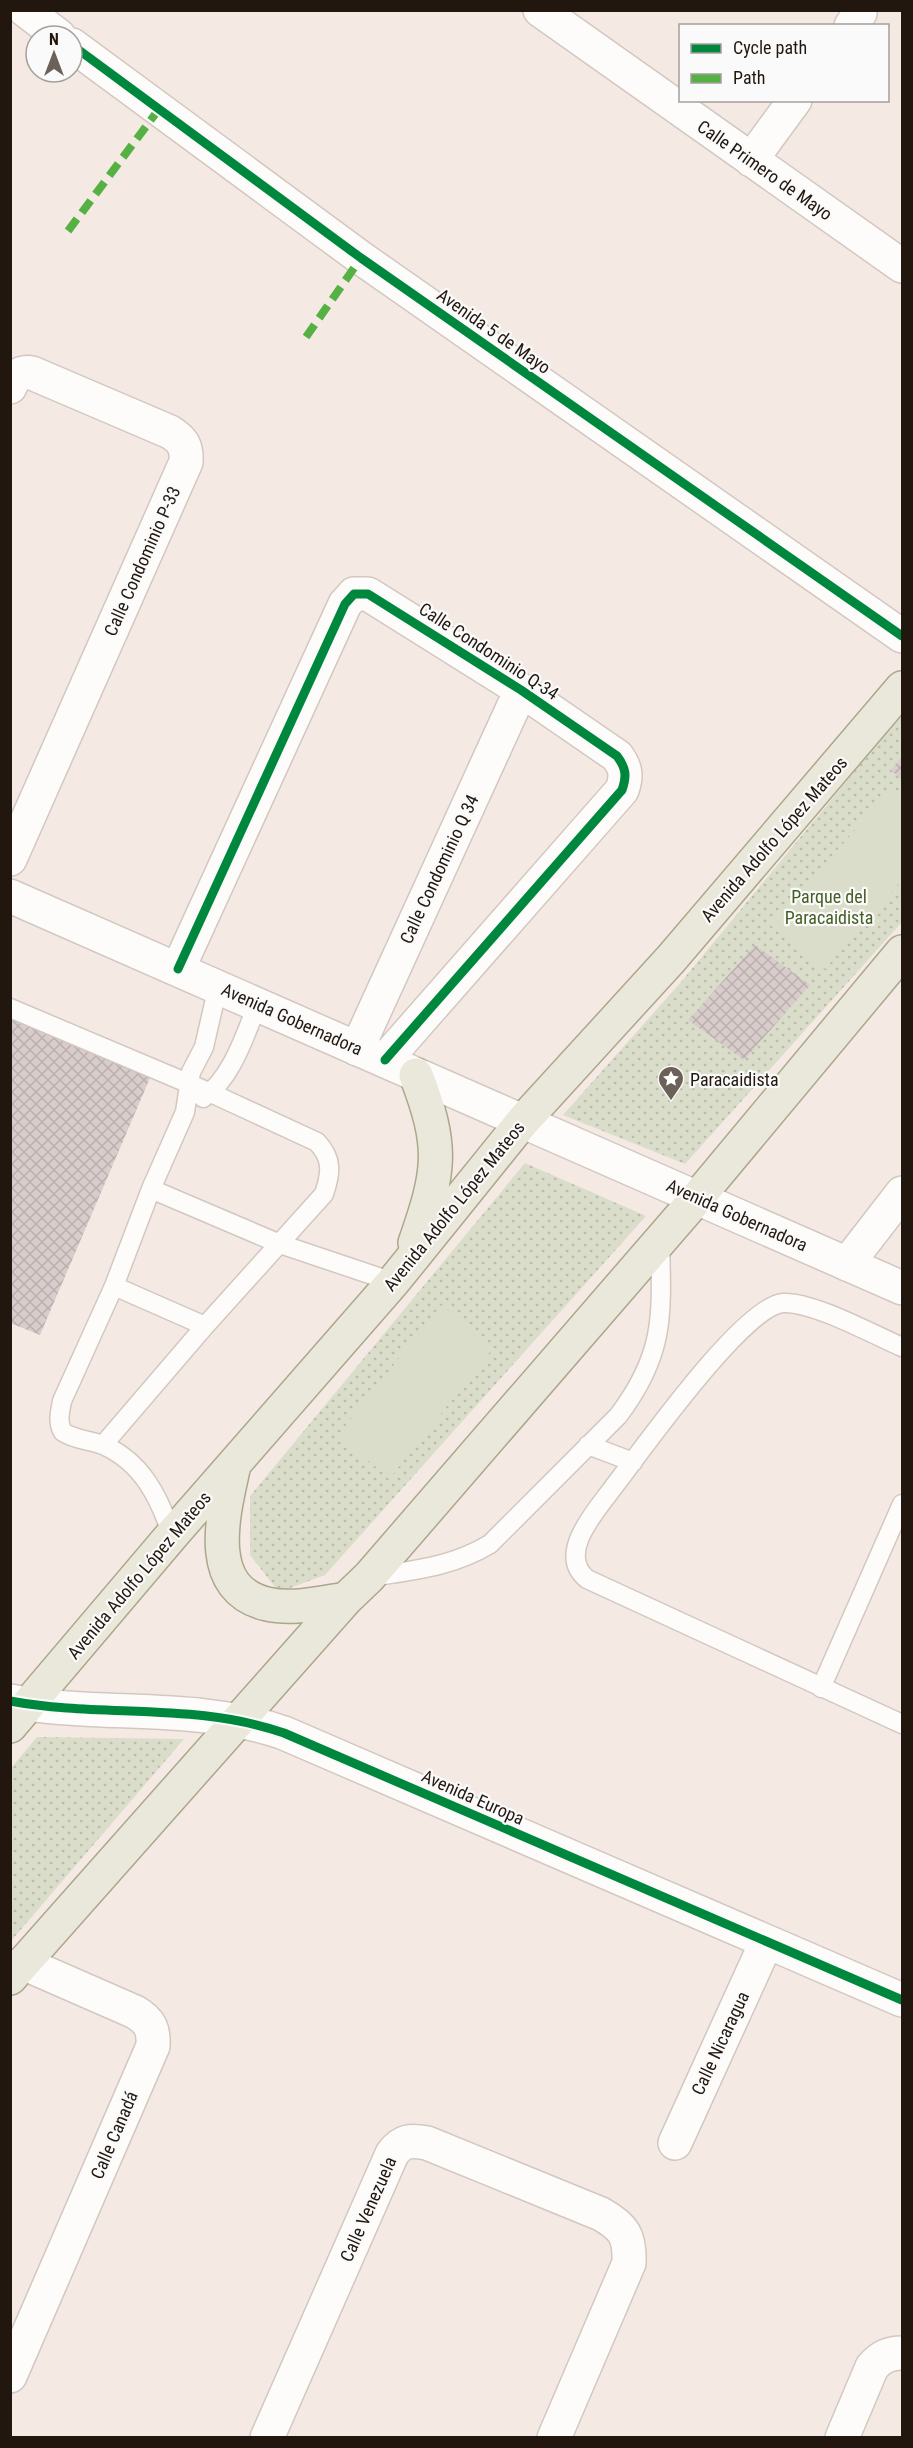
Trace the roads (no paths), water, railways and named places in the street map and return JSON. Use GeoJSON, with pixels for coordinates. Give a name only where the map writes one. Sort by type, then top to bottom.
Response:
{"type":"FeatureCollection","features":[{"type":"Feature","properties":{"kind":"main road","name":"Avenida Adolfo López Mateos"},"geometry":{"type":"LineString","coordinates":[[17,1711],[400,1274],[523,1121],[671,959],[903,688]]}},
{"type":"Feature","properties":{"kind":"main road"},"geometry":{"type":"LineString","coordinates":[[17,1970],[346,1599],[369,1577],[696,1198],[903,952]]}},
{"type":"Feature","properties":{"kind":"main road"},"geometry":{"type":"LineString","coordinates":[[400,1274],[429,1202],[437,1149],[430,1112],[416,1075]]}},
{"type":"Feature","properties":{"kind":"main road"},"geometry":{"type":"LineString","coordinates":[[235,1463],[225,1504],[222,1538],[223,1563],[236,1588],[268,1604],[315,1604],[346,1599]]}},
{"type":"Feature","properties":{"kind":"street"},"geometry":{"type":"LineString","coordinates":[[25,10],[43,24]]}},
{"type":"Feature","properties":{"kind":"street","name":"Calle Primero de Mayo"},"geometry":{"type":"LineString","coordinates":[[540,10],[574,21],[752,160],[903,266]]}},
{"type":"Feature","properties":{"kind":"street","name":"Avenida 5 de Mayo"},"geometry":{"type":"LineString","coordinates":[[84,54],[361,258],[903,636]]}},
{"type":"Feature","properties":{"kind":"street"},"geometry":{"type":"LineString","coordinates":[[752,160],[794,102]]}},
{"type":"Feature","properties":{"kind":"street","name":"Calle Condominio P-33"},"geometry":{"type":"LineString","coordinates":[[10,387],[17,375],[32,373],[170,432],[180,438],[187,452],[186,462],[10,859]]}},
{"type":"Feature","properties":{"kind":"street","name":"Calle Condominio Q-34"},"geometry":{"type":"LineString","coordinates":[[178,969],[349,597],[360,593],[368,594],[521,690],[617,756],[623,764],[625,782],[622,790],[371,1055]]}},
{"type":"Feature","properties":{"kind":"street","name":"Calle Condominio Q 34"},"geometry":{"type":"LineString","coordinates":[[371,1055],[521,690]]}},
{"type":"Feature","properties":{"kind":"street","name":"Avenida Gobernadora"},"geometry":{"type":"LineString","coordinates":[[10,896],[903,1288]]}},
{"type":"Feature","properties":{"kind":"street"},"geometry":{"type":"LineString","coordinates":[[847,1264],[903,1193]]}},
{"type":"Feature","properties":{"kind":"street","name":"Avenida Europa"},"geometry":{"type":"LineString","coordinates":[[17,1711],[188,1713],[239,1720],[284,1732],[766,1943],[903,2000]]}},
{"type":"Feature","properties":{"kind":"street","name":"Calle Nicaragua"},"geometry":{"type":"LineString","coordinates":[[675,2143],[766,1943]]}},
{"type":"Feature","properties":{"kind":"street","name":"Calle Canadá"},"geometry":{"type":"LineString","coordinates":[[10,2376],[153,2046],[152,2027],[145,2018],[135,2012],[17,1970]]}},
{"type":"Feature","properties":{"kind":"street","name":"Calle Venezuela"},"geometry":{"type":"LineString","coordinates":[[267,2438],[392,2154],[398,2145],[405,2141],[427,2143],[601,2214],[616,2223],[626,2235],[630,2247],[629,2263],[554,2438]]}},
{"type":"Feature","properties":{"kind":"street"},"geometry":{"type":"LineString","coordinates":[[842,2438],[872,2367],[888,2354],[903,2353]]}},
{"type":"Feature","properties":{"kind":"lane"},"geometry":{"type":"LineString","coordinates":[[172,1535],[151,1484],[124,1458],[103,1445],[63,1432],[60,1427],[59,1414],[62,1401],[114,1286],[151,1189],[185,1112],[188,1083],[204,1047],[218,986]]}},
{"type":"Feature","properties":{"kind":"lane"},"geometry":{"type":"LineString","coordinates":[[185,1112],[211,1092],[224,1076],[258,1003]]}},
{"type":"Feature","properties":{"kind":"lane"},"geometry":{"type":"LineString","coordinates":[[10,1008],[211,1092],[317,1142],[325,1151],[330,1162],[330,1176],[324,1194],[205,1326],[103,1445]]}},
{"type":"Feature","properties":{"kind":"lane"},"geometry":{"type":"LineString","coordinates":[[151,1189],[280,1244],[400,1274]]}},
{"type":"Feature","properties":{"kind":"lane"},"geometry":{"type":"LineString","coordinates":[[369,1577],[440,1565],[467,1557],[490,1545],[618,1416],[634,1395],[651,1361],[662,1310],[660,1238]]}},
{"type":"Feature","properties":{"kind":"lane"},"geometry":{"type":"LineString","coordinates":[[114,1286],[205,1326]]}},
{"type":"Feature","properties":{"kind":"lane"},"geometry":{"type":"LineString","coordinates":[[903,1347],[814,1309],[784,1303],[771,1305],[730,1342],[676,1405],[589,1520],[575,1552],[579,1573],[587,1579],[903,1724]]}},
{"type":"Feature","properties":{"kind":"lane"},"geometry":{"type":"LineString","coordinates":[[588,1445],[633,1462]]}},
{"type":"Feature","properties":{"kind":"lane"},"geometry":{"type":"LineString","coordinates":[[821,1688],[903,1504]]}},
{"type":"Feature","properties":{"kind":"place","name":"Paracaidista"},"geometry":{"type":"Point","coordinates":[671,1102]}},
{"type":"Feature","properties":{"kind":"park label","name":"Parque del Paracaidista"},"geometry":{"type":"Point","coordinates":[829,906]}}]}
